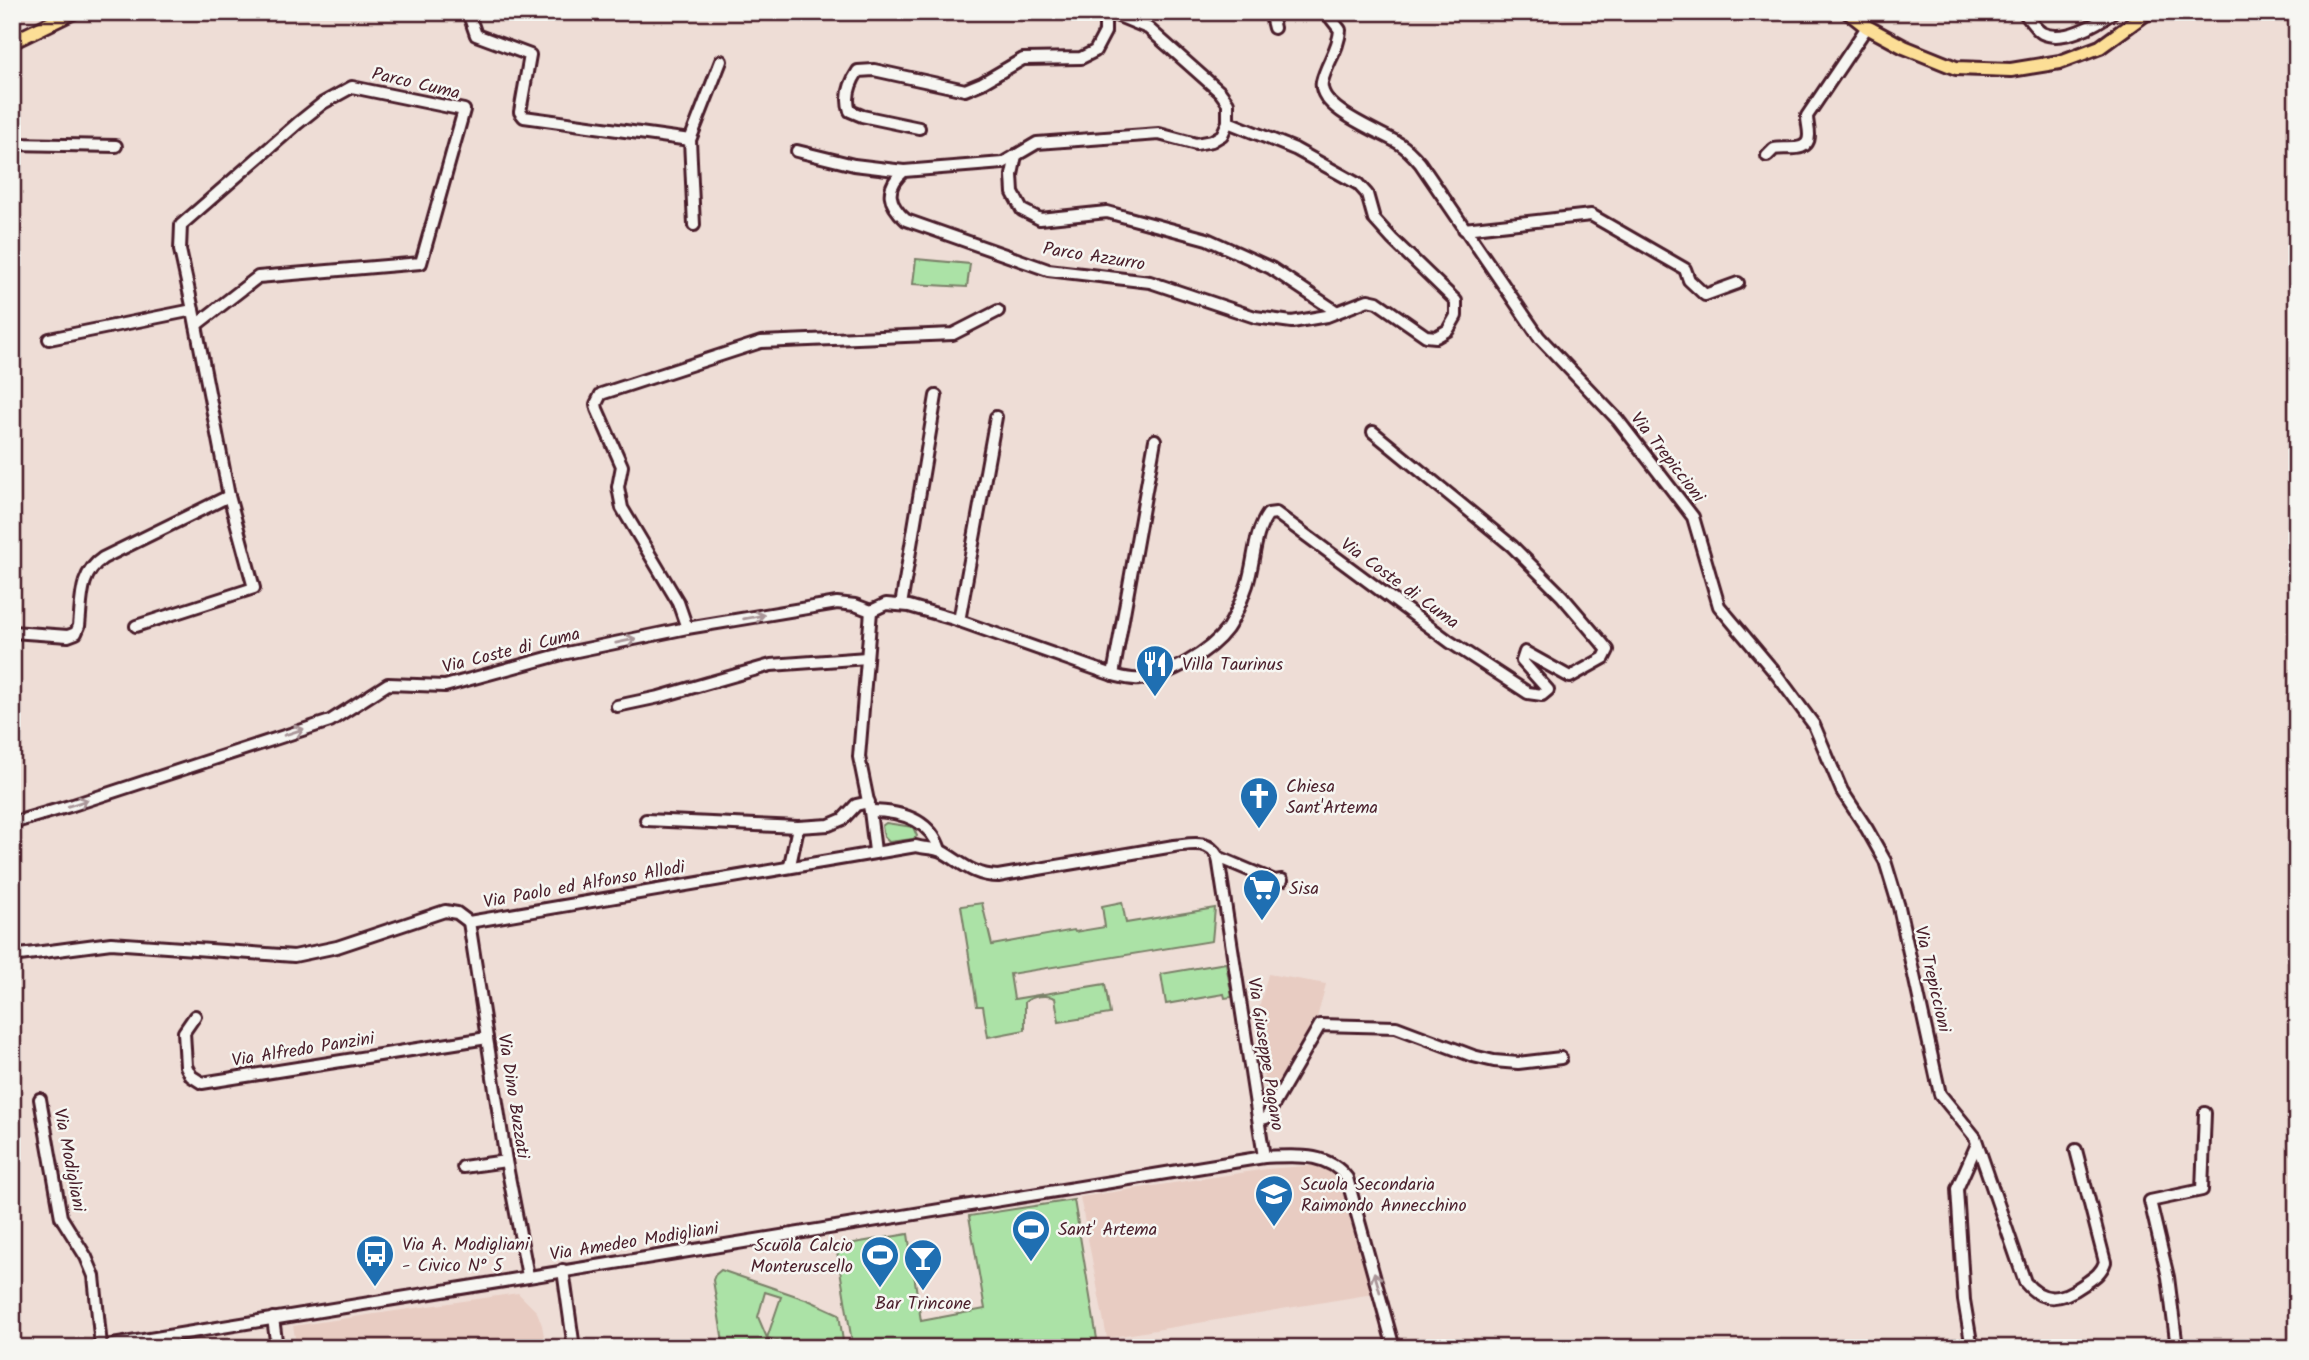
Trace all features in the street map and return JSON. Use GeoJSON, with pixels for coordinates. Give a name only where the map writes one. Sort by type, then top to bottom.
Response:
{"type":"FeatureCollection","features":[{"type":"Feature","properties":{"kind":"main road"},"geometry":{"type":"LineString","coordinates":[[12,42],[74,12]]}},
{"type":"Feature","properties":{"kind":"main road"},"geometry":{"type":"LineString","coordinates":[[1848,12],[1867,27],[1904,47],[1956,68],[2011,71],[2060,62],[2100,47],[2148,12]]}},
{"type":"Feature","properties":{"kind":"street"},"geometry":{"type":"LineString","coordinates":[[468,12],[476,35],[530,55],[520,112],[524,117],[690,140]]}},
{"type":"Feature","properties":{"kind":"street"},"geometry":{"type":"LineString","coordinates":[[919,128],[850,111],[847,102],[852,80],[858,71],[874,71],[965,90],[1023,59],[1081,58],[1095,51],[1105,32],[1105,19],[1101,12]]}},
{"type":"Feature","properties":{"kind":"street"},"geometry":{"type":"LineString","coordinates":[[797,151],[854,165],[904,171],[1003,163],[1037,143],[1159,134],[1196,144],[1212,141],[1222,135],[1228,122],[1228,103],[1220,92],[1147,28],[1109,12]]}},
{"type":"Feature","properties":{"kind":"street"},"geometry":{"type":"LineString","coordinates":[[1270,12],[1274,28]]}},
{"type":"Feature","properties":{"kind":"street","name":"Via Trepiccioni"},"geometry":{"type":"LineString","coordinates":[[1326,12],[1340,30],[1339,40],[1322,82],[1322,92],[1327,101],[1344,114],[1403,146],[1413,155],[1539,337],[1618,419],[1693,517],[1719,606],[1777,675],[1814,725],[1842,791],[1885,861],[1908,945],[1940,1094],[1975,1137],[2025,1282],[2030,1289],[2045,1296],[2066,1296],[2102,1272],[2105,1262],[2076,1150]]}},
{"type":"Feature","properties":{"kind":"street"},"geometry":{"type":"LineString","coordinates":[[2024,12],[2040,32],[2065,37],[2113,12]]}},
{"type":"Feature","properties":{"kind":"street"},"geometry":{"type":"LineString","coordinates":[[1767,156],[1774,149],[1800,148],[1807,142],[1807,116],[1867,27]]}},
{"type":"Feature","properties":{"kind":"street"},"geometry":{"type":"LineString","coordinates":[[694,225],[690,140],[721,61]]}},
{"type":"Feature","properties":{"kind":"street","name":"Parco Cuma"},"geometry":{"type":"LineString","coordinates":[[136,626],[254,588],[229,496],[180,250],[181,225],[323,103],[352,87],[464,110],[421,263],[258,277],[196,326]]}},
{"type":"Feature","properties":{"kind":"street","name":"Parco Azzurro"},"geometry":{"type":"LineString","coordinates":[[904,171],[895,179],[891,197],[894,209],[906,220],[1048,270],[1150,282],[1255,317],[1292,322],[1327,316],[1368,300],[1377,302],[1426,336],[1436,337],[1448,330],[1455,316],[1456,301],[1392,240],[1374,219],[1367,194],[1358,184],[1287,145],[1228,122]]}},
{"type":"Feature","properties":{"kind":"street"},"geometry":{"type":"LineString","coordinates":[[12,144],[116,146]]}},
{"type":"Feature","properties":{"kind":"street","name":"Parco Azzurro"},"geometry":{"type":"LineString","coordinates":[[1016,155],[1012,175],[1013,193],[1022,210],[1040,219],[1107,212],[1207,239],[1272,268],[1337,312]]}},
{"type":"Feature","properties":{"kind":"street"},"geometry":{"type":"LineString","coordinates":[[1465,229],[1591,215],[1685,269],[1689,280],[1705,295],[1738,283]]}},
{"type":"Feature","properties":{"kind":"street"},"geometry":{"type":"LineString","coordinates":[[49,339],[193,310]]}},
{"type":"Feature","properties":{"kind":"street"},"geometry":{"type":"LineString","coordinates":[[687,628],[678,602],[622,508],[618,487],[622,466],[597,409],[596,404],[601,394],[606,390],[761,342],[953,334],[998,311]]}},
{"type":"Feature","properties":{"kind":"street"},"geometry":{"type":"LineString","coordinates":[[901,605],[936,397]]}},
{"type":"Feature","properties":{"kind":"street"},"geometry":{"type":"LineString","coordinates":[[959,621],[996,417]]}},
{"type":"Feature","properties":{"kind":"street","name":"Via Coste di Cuma"},"geometry":{"type":"LineString","coordinates":[[12,823],[330,721],[388,684],[445,686],[562,654],[687,628],[837,603],[855,604],[871,611],[886,604],[901,605],[959,621],[1113,675],[1138,680],[1179,667],[1222,634],[1233,618],[1247,584],[1259,526],[1268,514],[1276,513],[1450,642],[1528,693],[1542,695],[1548,690],[1522,661],[1525,652],[1570,677],[1604,658],[1608,650],[1562,596],[1513,546],[1373,432]]}},
{"type":"Feature","properties":{"kind":"street"},"geometry":{"type":"LineString","coordinates":[[1113,675],[1155,440]]}},
{"type":"Feature","properties":{"kind":"street"},"geometry":{"type":"LineString","coordinates":[[12,632],[68,636],[76,632],[85,576],[91,566],[229,496]]}},
{"type":"Feature","properties":{"kind":"street"},"geometry":{"type":"LineString","coordinates":[[870,852],[869,807],[859,757],[871,611]]}},
{"type":"Feature","properties":{"kind":"street"},"geometry":{"type":"LineString","coordinates":[[617,706],[659,697],[771,665],[867,659]]}},
{"type":"Feature","properties":{"kind":"street"},"geometry":{"type":"LineString","coordinates":[[646,820],[798,827],[829,825],[843,819],[856,805],[911,817],[924,825],[924,837],[916,846]]}},
{"type":"Feature","properties":{"kind":"street","name":"Via Paolo ed Alfonso Allodi"},"geometry":{"type":"LineString","coordinates":[[924,825],[940,850]]}},
{"type":"Feature","properties":{"kind":"street"},"geometry":{"type":"LineString","coordinates":[[790,865],[798,827]]}},
{"type":"Feature","properties":{"kind":"street","name":"Via Paolo ed Alfonso Allodi"},"geometry":{"type":"LineString","coordinates":[[12,956],[111,943],[294,956],[337,947],[445,911],[457,913],[469,922],[790,865],[916,846],[940,850],[963,866],[985,876],[998,876],[1197,843],[1208,846],[1218,858],[1275,881],[1282,880]]}},
{"type":"Feature","properties":{"kind":"street","name":"Via Giuseppe Pagano"},"geometry":{"type":"LineString","coordinates":[[1218,858],[1264,1157],[1304,1156],[1333,1163],[1347,1178],[1394,1348]]}},
{"type":"Feature","properties":{"kind":"street","name":"Via Dino Buzzati"},"geometry":{"type":"LineString","coordinates":[[469,922],[506,1161],[528,1276]]}},
{"type":"Feature","properties":{"kind":"street","name":"Via Alfredo Panzini"},"geometry":{"type":"LineString","coordinates":[[195,1016],[184,1032],[186,1066],[191,1076],[202,1083],[486,1038]]}},
{"type":"Feature","properties":{"kind":"street"},"geometry":{"type":"LineString","coordinates":[[1259,1120],[1266,1118],[1320,1025],[1396,1027],[1473,1056],[1494,1061],[1518,1063],[1561,1058]]}},
{"type":"Feature","properties":{"kind":"street","name":"Via Modigliani"},"geometry":{"type":"LineString","coordinates":[[40,1099],[61,1217],[86,1257],[94,1276],[97,1347]]}},
{"type":"Feature","properties":{"kind":"street"},"geometry":{"type":"LineString","coordinates":[[2177,1348],[2168,1277],[2150,1202],[2202,1190],[2205,1113]]}},
{"type":"Feature","properties":{"kind":"street"},"geometry":{"type":"LineString","coordinates":[[1972,1348],[1964,1300],[1957,1189],[1977,1144]]}},
{"type":"Feature","properties":{"kind":"street","name":"Via Amedeo Modigliani"},"geometry":{"type":"LineString","coordinates":[[97,1347],[1264,1157]]}},
{"type":"Feature","properties":{"kind":"street"},"geometry":{"type":"LineString","coordinates":[[464,1167],[506,1161]]}},
{"type":"Feature","properties":{"kind":"street"},"geometry":{"type":"LineString","coordinates":[[563,1270],[574,1348]]}},
{"type":"Feature","properties":{"kind":"street"},"geometry":{"type":"LineString","coordinates":[[272,1318],[277,1348]]}},
{"type":"Feature","properties":{"kind":"shaded area"},"geometry":{"type":"Polygon","coordinates":[[[1268,974],[1326,984],[1317,1018],[1271,1102],[1267,1102],[1256,1020],[1268,974]]]}},
{"type":"Feature","properties":{"kind":"shaded area"},"geometry":{"type":"Polygon","coordinates":[[[1316,1165],[1329,1168],[1343,1178],[1373,1294],[1107,1338],[1080,1197],[1267,1169],[1316,1165]]]}},
{"type":"Feature","properties":{"kind":"shaded area"},"geometry":{"type":"Polygon","coordinates":[[[518,1293],[537,1312],[546,1348],[297,1348],[293,1326],[518,1293]]]}},
{"type":"Feature","properties":{"kind":"green space"},"geometry":{"type":"Polygon","coordinates":[[[916,259],[970,264],[967,287],[913,284],[916,259]]]}},
{"type":"Feature","properties":{"kind":"green space"},"geometry":{"type":"Polygon","coordinates":[[[886,823],[913,827],[917,836],[889,842],[884,837],[882,826],[886,823]]]}},
{"type":"Feature","properties":{"kind":"green space"},"geometry":{"type":"Polygon","coordinates":[[[1122,902],[1126,923],[1215,908],[1212,941],[1010,974],[1014,999],[1105,984],[1110,1014],[1059,1022],[1055,998],[1040,996],[1025,1002],[1025,1030],[988,1037],[983,1006],[977,1006],[961,906],[982,903],[992,945],[1105,927],[1102,906],[1122,902]]]}},
{"type":"Feature","properties":{"kind":"green space"},"geometry":{"type":"Polygon","coordinates":[[[1226,963],[1232,997],[1225,998],[1224,994],[1166,1004],[1161,974],[1226,963]]]}},
{"type":"Feature","properties":{"kind":"green space"},"geometry":{"type":"Polygon","coordinates":[[[1074,1200],[1097,1339],[1041,1348],[853,1348],[836,1246],[908,1234],[921,1321],[985,1309],[969,1216],[1074,1200]]]}},
{"type":"Feature","properties":{"kind":"green space"},"geometry":{"type":"Polygon","coordinates":[[[721,1270],[808,1300],[839,1314],[844,1348],[790,1348],[790,1345],[768,1338],[771,1348],[724,1348],[713,1280],[721,1270]],[[765,1292],[758,1317],[767,1338],[781,1297],[765,1292]]]}},
{"type":"Feature","properties":{"kind":"place","name":"Villa Taurinus"},"geometry":{"type":"Point","coordinates":[1155,698]}},
{"type":"Feature","properties":{"kind":"place","name":"Chiesa Sant'Artema"},"geometry":{"type":"Point","coordinates":[1259,830]}},
{"type":"Feature","properties":{"kind":"place","name":"Sisa"},"geometry":{"type":"Point","coordinates":[1262,922]}},
{"type":"Feature","properties":{"kind":"place","name":"Scuola Secondaria Raimondo Annecchino"},"geometry":{"type":"Point","coordinates":[1274,1228]}},
{"type":"Feature","properties":{"kind":"place","name":"Sant' Artema"},"geometry":{"type":"Point","coordinates":[1031,1263]}},
{"type":"Feature","properties":{"kind":"place","name":"Via A. Modigliani - Civico N° 5"},"geometry":{"type":"Point","coordinates":[375,1288]}},
{"type":"Feature","properties":{"kind":"place","name":"Scuola Calcio Monteruscello"},"geometry":{"type":"Point","coordinates":[880,1289]}},
{"type":"Feature","properties":{"kind":"place","name":"Bar Trincone"},"geometry":{"type":"Point","coordinates":[923,1292]}}]}
